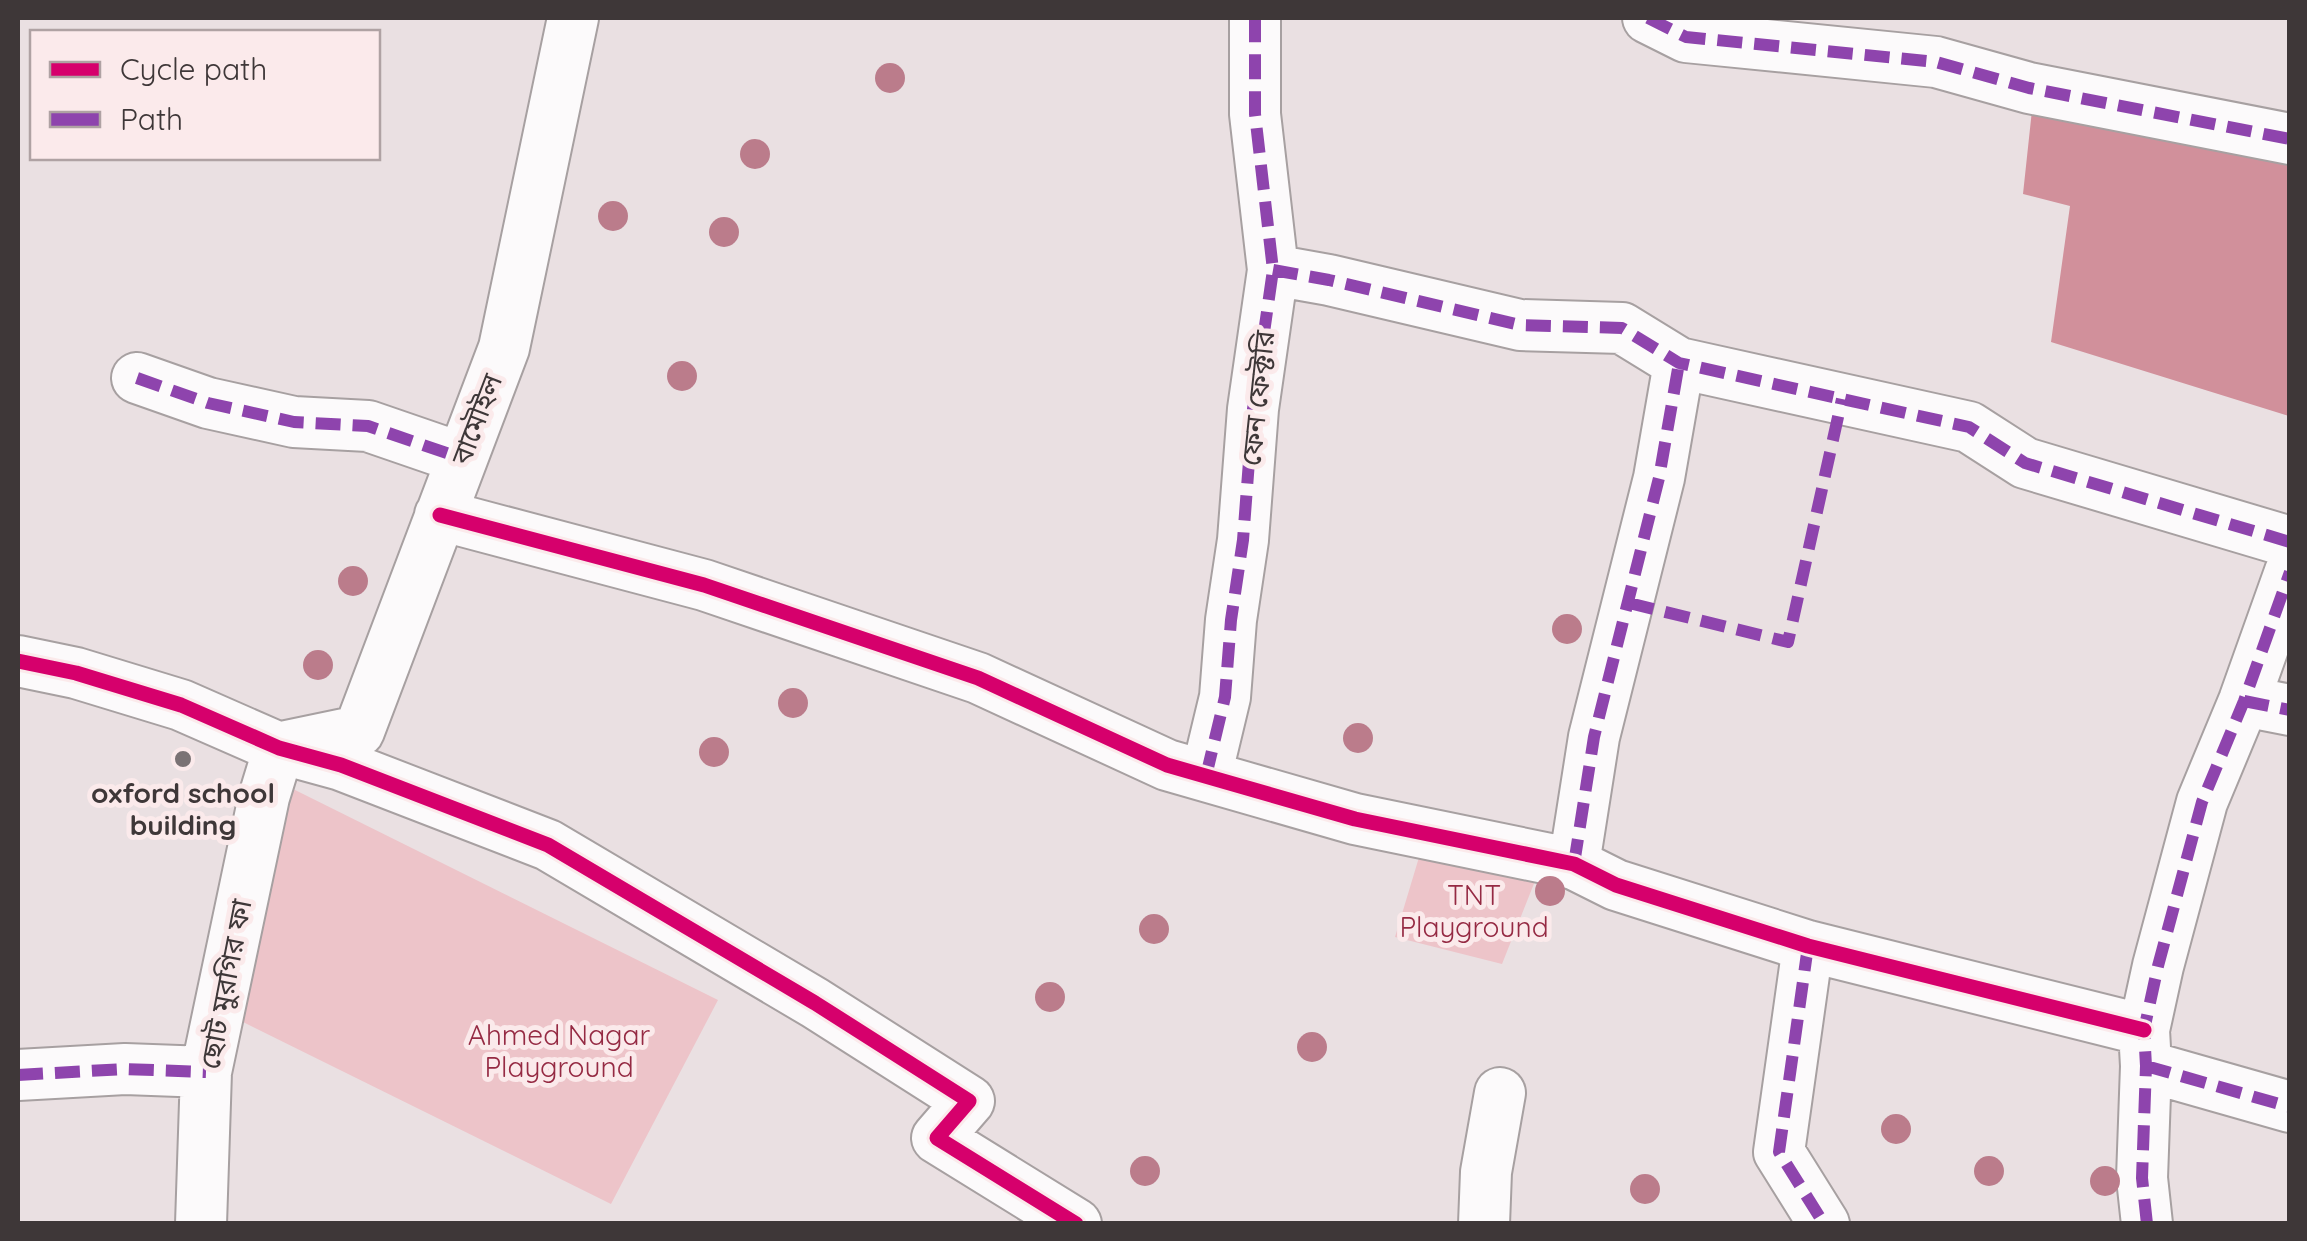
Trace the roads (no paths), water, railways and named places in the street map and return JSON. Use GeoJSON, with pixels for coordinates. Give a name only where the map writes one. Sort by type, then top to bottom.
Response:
{"type":"FeatureCollection","features":[{"type":"Feature","properties":{"kind":"street","name":"বামৌইল"},"geometry":{"type":"LineString","coordinates":[[279,748],[358,731],[504,348],[573,18]]}},
{"type":"Feature","properties":{"kind":"street","name":"ফেন ফেক্টরি"},"geometry":{"type":"LineString","coordinates":[[1206,776],[1225,696],[1253,409],[1273,270],[1255,114],[1255,18]]}},
{"type":"Feature","properties":{"kind":"street"},"geometry":{"type":"LineString","coordinates":[[1648,18],[1686,37],[1936,62],[2030,88],[2290,139]]}},
{"type":"Feature","properties":{"kind":"street"},"geometry":{"type":"LineString","coordinates":[[1273,270],[1520,324],[1622,328],[1680,364],[1969,427],[2025,463],[2290,542]]}},
{"type":"Feature","properties":{"kind":"street"},"geometry":{"type":"LineString","coordinates":[[1574,864],[1594,738],[1659,478],[1680,364]]}},
{"type":"Feature","properties":{"kind":"street"},"geometry":{"type":"LineString","coordinates":[[137,378],[208,403],[294,422],[368,426],[461,458]]}},
{"type":"Feature","properties":{"kind":"street"},"geometry":{"type":"LineString","coordinates":[[440,515],[704,585],[978,678],[1167,765],[1355,819],[1574,864],[1616,885],[2145,1048],[2290,1107]]}},
{"type":"Feature","properties":{"kind":"street"},"geometry":{"type":"LineString","coordinates":[[2147,1224],[2142,1178],[2145,1048],[2202,802],[2267,705],[2290,572]]}},
{"type":"Feature","properties":{"kind":"street"},"geometry":{"type":"LineString","coordinates":[[18,661],[76,673],[181,706],[279,748],[341,766],[548,845],[969,1101],[937,1138],[1076,1224]]}},
{"type":"Feature","properties":{"kind":"street","name":"ছোট মুরগির ফা"},"geometry":{"type":"LineString","coordinates":[[200,1224],[206,1072],[264,797],[279,748]]}},
{"type":"Feature","properties":{"kind":"street"},"geometry":{"type":"LineString","coordinates":[[1808,946],[1779,1152],[1824,1224]]}},
{"type":"Feature","properties":{"kind":"street"},"geometry":{"type":"LineString","coordinates":[[18,1076],[125,1069],[206,1072]]}},
{"type":"Feature","properties":{"kind":"street"},"geometry":{"type":"LineString","coordinates":[[1484,1224],[1486,1172],[1500,1093]]}},
{"type":"Feature","properties":{"kind":"place","name":"oxford school building"},"geometry":{"type":"Point","coordinates":[183,759]}},
{"type":"Feature","properties":{"kind":"park label","name":"TNT Playground"},"geometry":{"type":"Point","coordinates":[1474,910]}},
{"type":"Feature","properties":{"kind":"park label","name":"Ahmed Nagar Playground"},"geometry":{"type":"Point","coordinates":[559,1050]}}]}
